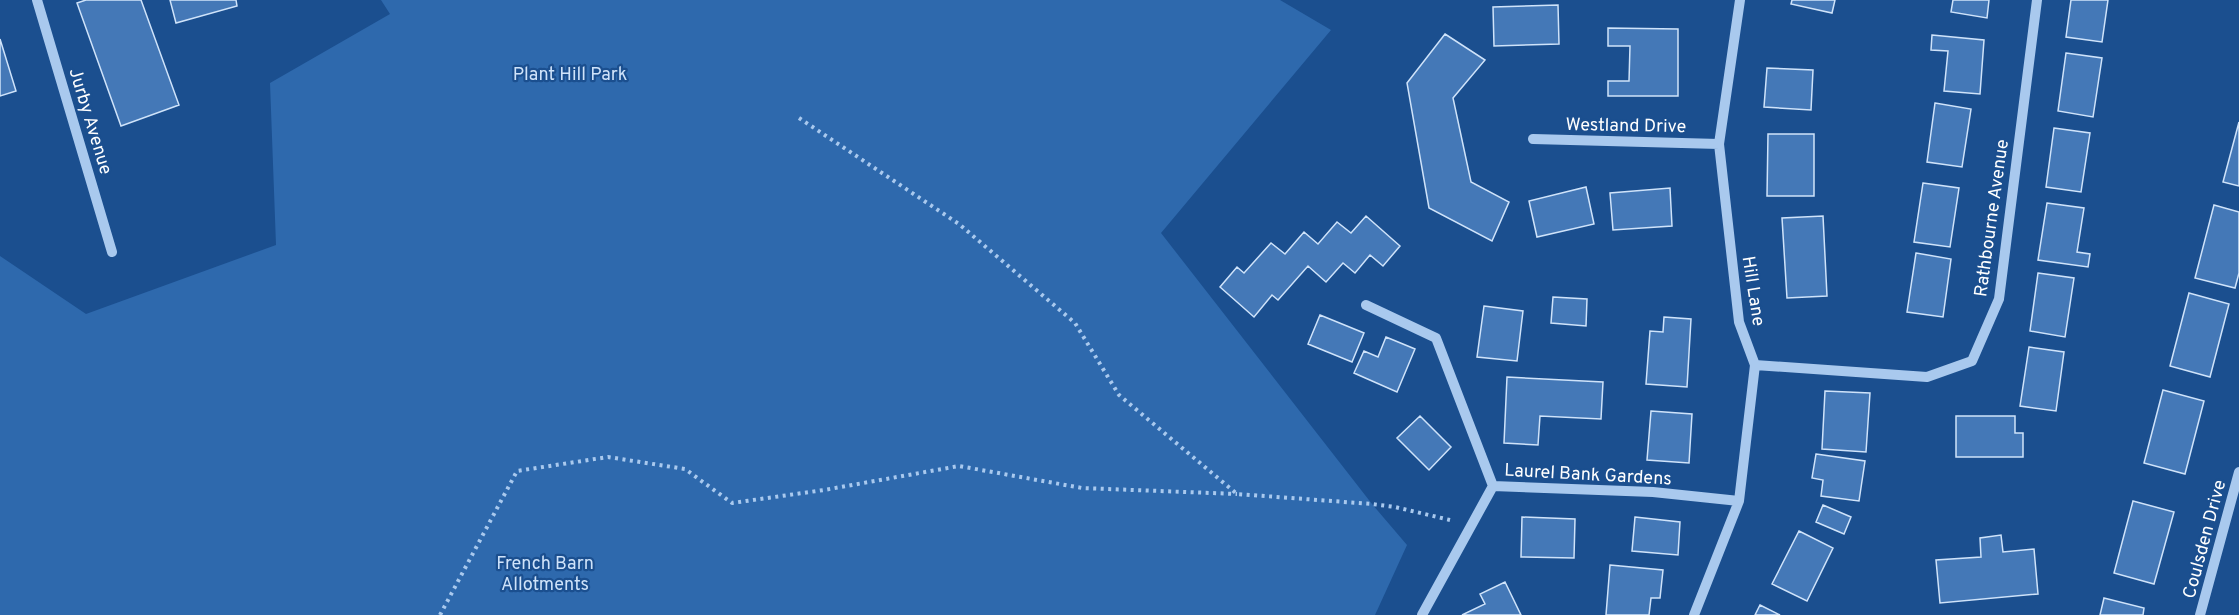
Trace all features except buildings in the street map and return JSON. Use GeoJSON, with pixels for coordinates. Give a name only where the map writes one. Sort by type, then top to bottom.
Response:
{"type":"FeatureCollection","features":[{"type":"Feature","properties":{"kind":"street","name":"Jurby Avenue"},"geometry":{"type":"LineString","coordinates":[[37,0],[112,252]]}},
{"type":"Feature","properties":{"kind":"street","name":"Hill Lane"},"geometry":{"type":"LineString","coordinates":[[1694,615],[1739,501],[1755,365],[1739,322],[1719,144],[1740,0]]}},
{"type":"Feature","properties":{"kind":"street","name":"Rathbourne Avenue"},"geometry":{"type":"LineString","coordinates":[[1755,365],[1928,377],[1972,361],[1999,299],[2037,0]]}},
{"type":"Feature","properties":{"kind":"street","name":"Westland Drive"},"geometry":{"type":"LineString","coordinates":[[1533,139],[1719,144]]}},
{"type":"Feature","properties":{"kind":"street","name":"Laurel Bank Gardens"},"geometry":{"type":"LineString","coordinates":[[1366,305],[1436,338],[1493,486],[1653,492],[1739,501]]}},
{"type":"Feature","properties":{"kind":"street","name":"Coulsden Drive"},"geometry":{"type":"LineString","coordinates":[[2200,615],[2239,472]]}},
{"type":"Feature","properties":{"kind":"street"},"geometry":{"type":"LineString","coordinates":[[1422,615],[1493,486]]}},
{"type":"Feature","properties":{"kind":"path"},"geometry":{"type":"LineString","coordinates":[[799,118],[959,224],[1075,323],[1119,395],[1237,494]]}},
{"type":"Feature","properties":{"kind":"path"},"geometry":{"type":"LineString","coordinates":[[440,615],[518,471],[608,457],[685,469],[732,503],[959,466],[1082,488],[1237,494],[1384,506],[1471,525]]}},
{"type":"Feature","properties":{"kind":"green space"},"geometry":{"type":"Polygon","coordinates":[[[381,0],[1280,0],[1331,30],[1161,233],[1372,504],[1407,545],[1375,615],[0,615],[0,256],[86,314],[276,245],[270,83],[390,14],[381,0]]]}},
{"type":"Feature","properties":{"kind":"park label","name":"Plant Hill Park"},"geometry":{"type":"Point","coordinates":[570,74]}},
{"type":"Feature","properties":{"kind":"park label","name":"French Barn Allotments"},"geometry":{"type":"Point","coordinates":[545,573]}}]}
